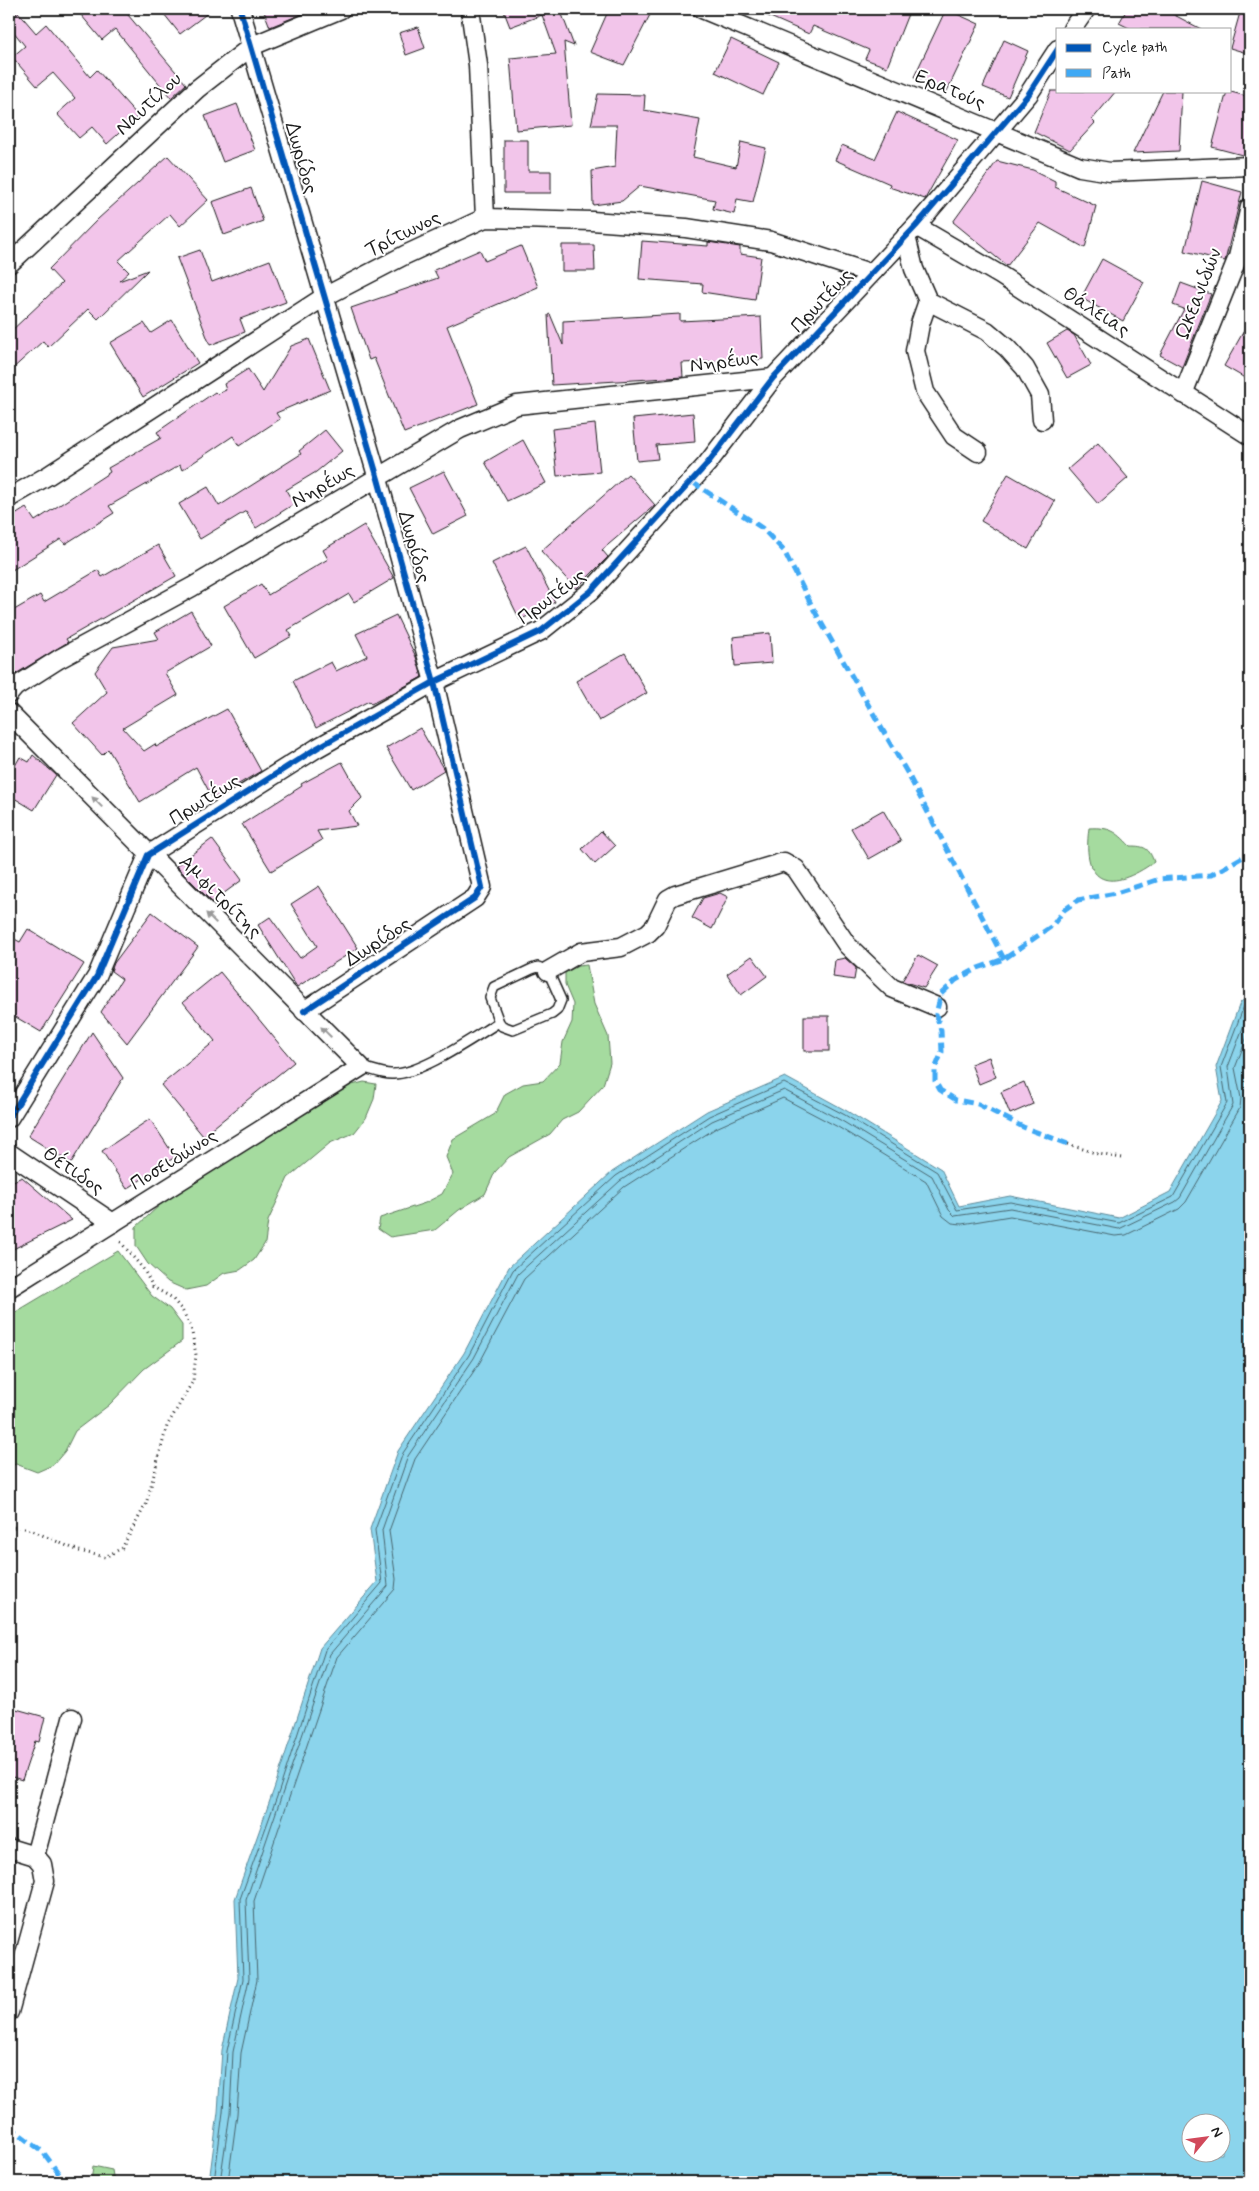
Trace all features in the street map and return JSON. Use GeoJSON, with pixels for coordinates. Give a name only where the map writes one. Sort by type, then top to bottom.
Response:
{"type":"FeatureCollection","features":[{"type":"Feature","properties":{"kind":"street","name":"Δωρίδος"},"geometry":{"type":"LineString","coordinates":[[240,9],[378,479],[434,682],[481,883],[481,892],[475,898],[304,1011]]}},
{"type":"Feature","properties":{"kind":"street","name":"Ναυτίλου"},"geometry":{"type":"LineString","coordinates":[[9,264],[197,89],[252,46],[341,9]]}},
{"type":"Feature","properties":{"kind":"street"},"geometry":{"type":"LineString","coordinates":[[470,9],[478,65],[485,218]]}},
{"type":"Feature","properties":{"kind":"street","name":"Ερατούς"},"geometry":{"type":"LineString","coordinates":[[702,9],[1080,167],[1110,172],[1250,166]]}},
{"type":"Feature","properties":{"kind":"street"},"geometry":{"type":"LineString","coordinates":[[1073,28],[1086,9]]}},
{"type":"Feature","properties":{"kind":"street","name":"Πρωτέως"},"geometry":{"type":"LineString","coordinates":[[148,855],[317,748],[434,682],[541,631],[591,591],[708,464],[773,378],[911,231],[1028,95],[1056,52]]}},
{"type":"Feature","properties":{"kind":"street","name":"Ωκεανιδών"},"geometry":{"type":"LineString","coordinates":[[1183,394],[1238,256],[1250,207]]}},
{"type":"Feature","properties":{"kind":"street","name":"Τρίτωνος"},"geometry":{"type":"LineString","coordinates":[[9,498],[49,475],[324,297],[485,218],[592,221],[686,228],[771,241],[870,274]]}},
{"type":"Feature","properties":{"kind":"street"},"geometry":{"type":"LineString","coordinates":[[911,231],[914,270],[928,301],[987,331],[1007,348],[1025,368],[1040,395],[1042,420]]}},
{"type":"Feature","properties":{"kind":"street","name":"Θάλειας"},"geometry":{"type":"LineString","coordinates":[[911,231],[1000,275],[1250,436]]}},
{"type":"Feature","properties":{"kind":"street"},"geometry":{"type":"LineString","coordinates":[[928,301],[920,324],[915,351],[925,392],[954,436],[978,452]]}},
{"type":"Feature","properties":{"kind":"street","name":"Νηρέως"},"geometry":{"type":"LineString","coordinates":[[9,694],[17,686],[59,659],[192,587],[460,429],[517,405],[773,378]]}},
{"type":"Feature","properties":{"kind":"street","name":"Αμφιτρίτης"},"geometry":{"type":"LineString","coordinates":[[9,713],[148,855],[361,1067]]}},
{"type":"Feature","properties":{"kind":"street"},"geometry":{"type":"LineString","coordinates":[[9,1118],[97,976],[148,855]]}},
{"type":"Feature","properties":{"kind":"street"},"geometry":{"type":"LineString","coordinates":[[548,971],[581,952],[622,947],[648,933],[653,929],[668,899],[674,895],[784,862],[796,869],[847,945],[892,988],[937,1007]]}},
{"type":"Feature","properties":{"kind":"street","name":"Ποσειδώνος"},"geometry":{"type":"LineString","coordinates":[[9,1288],[361,1067]]}},
{"type":"Feature","properties":{"kind":"street","name":"Θέτιδος"},"geometry":{"type":"LineString","coordinates":[[9,1153],[113,1223]]}},
{"type":"Feature","properties":{"kind":"street"},"geometry":{"type":"LineString","coordinates":[[35,1856],[72,1718]]}},
{"type":"Feature","properties":{"kind":"street"},"geometry":{"type":"LineString","coordinates":[[9,1848],[35,1856],[42,1864],[45,1881],[9,2012]]}},
{"type":"Feature","properties":{"kind":"lane"},"geometry":{"type":"LineString","coordinates":[[538,967],[548,971],[561,1000],[557,1010],[513,1030],[502,1026],[499,1022],[490,998],[494,987],[532,968],[538,967]]}},
{"type":"Feature","properties":{"kind":"lane"},"geometry":{"type":"LineString","coordinates":[[361,1067],[390,1074],[421,1068],[499,1022]]}},
{"type":"Feature","properties":{"kind":"path"},"geometry":{"type":"LineString","coordinates":[[1068,1144],[1098,1154],[1122,1158]]}},
{"type":"Feature","properties":{"kind":"path"},"geometry":{"type":"LineString","coordinates":[[9,1526],[26,1528],[79,1551],[105,1557],[122,1548],[146,1504],[167,1426],[193,1381],[196,1355],[191,1327],[171,1297],[154,1287],[144,1270],[119,1243],[113,1223]]}},
{"type":"Feature","properties":{"kind":"green space"},"geometry":{"type":"Polygon","coordinates":[[[1089,828],[1102,828],[1112,831],[1130,846],[1146,849],[1154,862],[1139,872],[1125,878],[1112,880],[1102,878],[1095,872],[1090,862],[1088,847],[1089,828]]]}},
{"type":"Feature","properties":{"kind":"green space"},"geometry":{"type":"Polygon","coordinates":[[[587,965],[594,1004],[608,1036],[610,1063],[603,1085],[578,1112],[562,1120],[550,1134],[509,1157],[495,1172],[485,1194],[459,1210],[435,1230],[390,1237],[378,1229],[380,1218],[425,1203],[442,1194],[453,1174],[446,1157],[453,1139],[495,1114],[505,1094],[523,1084],[543,1081],[560,1063],[563,1042],[572,1022],[573,1004],[565,985],[565,973],[578,966],[587,965]]]}},
{"type":"Feature","properties":{"kind":"green space"},"geometry":{"type":"Polygon","coordinates":[[[364,1082],[376,1084],[374,1099],[366,1118],[354,1133],[330,1143],[288,1178],[268,1221],[265,1243],[254,1260],[240,1270],[224,1273],[206,1286],[186,1290],[168,1282],[148,1264],[136,1246],[136,1227],[161,1204],[325,1097],[344,1087],[364,1082]]]}},
{"type":"Feature","properties":{"kind":"green space"},"geometry":{"type":"Polygon","coordinates":[[[118,1251],[152,1296],[170,1309],[182,1325],[182,1341],[144,1369],[109,1405],[75,1431],[65,1451],[53,1465],[37,1472],[16,1464],[9,1467],[9,1316],[118,1251]]]}},
{"type":"Feature","properties":{"kind":"green space"},"geometry":{"type":"Polygon","coordinates":[[[93,2166],[112,2170],[114,2182],[91,2182],[93,2166]]]}},
{"type":"Feature","properties":{"kind":"water"},"geometry":{"type":"Polygon","coordinates":[[[1250,994],[1250,2182],[209,2182],[218,2112],[222,2050],[238,1978],[235,1899],[274,1789],[320,1648],[377,1582],[370,1529],[398,1451],[464,1353],[509,1267],[612,1172],[707,1111],[785,1077],[847,1111],[941,1169],[959,1206],[1010,1196],[1119,1218],[1170,1192],[1222,1101],[1216,1067],[1240,1003],[1250,994]]]}},
{"type":"Feature","properties":{"kind":"building"},"geometry":{"type":"Polygon","coordinates":[[[76,9],[123,9],[186,84],[171,98],[115,29],[102,40],[76,9]]]}},
{"type":"Feature","properties":{"kind":"building"},"geometry":{"type":"Polygon","coordinates":[[[160,9],[213,9],[180,34],[160,9]]]}},
{"type":"Feature","properties":{"kind":"building"},"geometry":{"type":"Polygon","coordinates":[[[263,9],[314,9],[270,27],[263,9]]]}},
{"type":"Feature","properties":{"kind":"building"},"geometry":{"type":"Polygon","coordinates":[[[503,9],[560,9],[574,46],[564,42],[571,125],[516,130],[510,58],[556,54],[542,15],[510,27],[503,9]]]}},
{"type":"Feature","properties":{"kind":"building"},"geometry":{"type":"Polygon","coordinates":[[[609,9],[653,9],[624,65],[590,52],[609,9]]]}},
{"type":"Feature","properties":{"kind":"building"},"geometry":{"type":"Polygon","coordinates":[[[752,9],[910,9],[887,67],[865,59],[869,50],[813,26],[809,34],[752,9]]]}},
{"type":"Feature","properties":{"kind":"building"},"geometry":{"type":"Polygon","coordinates":[[[946,9],[979,24],[946,93],[914,77],[946,9]]]}},
{"type":"Feature","properties":{"kind":"building"},"geometry":{"type":"Polygon","coordinates":[[[1127,9],[1163,9],[1199,28],[1129,28],[1119,23],[1127,9]]]}},
{"type":"Feature","properties":{"kind":"building"},"geometry":{"type":"Polygon","coordinates":[[[1241,9],[1250,9],[1250,54],[1232,49],[1232,41],[1241,9]]]}},
{"type":"Feature","properties":{"kind":"building"},"geometry":{"type":"Polygon","coordinates":[[[18,12],[36,33],[46,24],[90,77],[97,70],[138,116],[107,144],[92,127],[79,138],[57,114],[75,98],[53,73],[37,86],[12,57],[25,46],[9,26],[9,20],[18,12]]]}},
{"type":"Feature","properties":{"kind":"building"},"geometry":{"type":"Polygon","coordinates":[[[418,27],[425,48],[406,55],[399,33],[418,27]]]}},
{"type":"Feature","properties":{"kind":"building"},"geometry":{"type":"Polygon","coordinates":[[[731,39],[779,62],[763,95],[715,72],[731,39]]]}},
{"type":"Feature","properties":{"kind":"building"},"geometry":{"type":"Polygon","coordinates":[[[1004,40],[1028,51],[1008,97],[983,87],[1004,40]]]}},
{"type":"Feature","properties":{"kind":"building"},"geometry":{"type":"Polygon","coordinates":[[[1051,91],[1115,92],[1092,120],[1095,123],[1070,150],[1034,132],[1051,91]]]}},
{"type":"Feature","properties":{"kind":"building"},"geometry":{"type":"Polygon","coordinates":[[[1163,92],[1182,92],[1179,151],[1133,153],[1163,92]]]}},
{"type":"Feature","properties":{"kind":"building"},"geometry":{"type":"Polygon","coordinates":[[[1227,92],[1250,97],[1250,141],[1246,156],[1212,147],[1227,92]]]}},
{"type":"Feature","properties":{"kind":"building"},"geometry":{"type":"Polygon","coordinates":[[[598,94],[645,95],[644,110],[700,120],[693,157],[736,167],[741,142],[766,148],[753,202],[737,199],[734,214],[713,209],[715,200],[640,186],[622,201],[593,205],[592,171],[615,167],[617,125],[591,125],[598,94]]]}},
{"type":"Feature","properties":{"kind":"building"},"geometry":{"type":"Polygon","coordinates":[[[237,104],[255,150],[223,162],[205,116],[237,104]]]}},
{"type":"Feature","properties":{"kind":"building"},"geometry":{"type":"Polygon","coordinates":[[[897,112],[958,140],[925,199],[889,187],[890,184],[835,160],[842,145],[875,159],[897,112]]]}},
{"type":"Feature","properties":{"kind":"building"},"geometry":{"type":"Polygon","coordinates":[[[504,140],[528,140],[528,171],[551,171],[551,193],[504,193],[504,140]]]}},
{"type":"Feature","properties":{"kind":"building"},"geometry":{"type":"Polygon","coordinates":[[[168,156],[208,200],[180,226],[170,214],[118,261],[129,272],[119,281],[148,270],[98,319],[88,309],[48,347],[43,341],[9,372],[9,333],[62,283],[49,269],[98,219],[168,156]]]}},
{"type":"Feature","properties":{"kind":"building"},"geometry":{"type":"Polygon","coordinates":[[[997,161],[1033,170],[1055,181],[1055,187],[1096,206],[1085,248],[1040,223],[1007,266],[953,222],[997,161]]]}},
{"type":"Feature","properties":{"kind":"building"},"geometry":{"type":"Polygon","coordinates":[[[1202,181],[1242,192],[1225,261],[1185,251],[1202,181]]]}},
{"type":"Feature","properties":{"kind":"building"},"geometry":{"type":"Polygon","coordinates":[[[251,188],[263,221],[224,235],[212,202],[251,188]]]}},
{"type":"Feature","properties":{"kind":"building"},"geometry":{"type":"Polygon","coordinates":[[[642,241],[708,246],[708,242],[740,247],[740,254],[761,257],[755,300],[702,292],[703,284],[639,279],[642,241]]]}},
{"type":"Feature","properties":{"kind":"building"},"geometry":{"type":"Polygon","coordinates":[[[562,245],[594,245],[595,271],[562,271],[562,245]]]}},
{"type":"Feature","properties":{"kind":"building"},"geometry":{"type":"Polygon","coordinates":[[[521,246],[538,287],[447,326],[478,404],[404,433],[374,358],[369,360],[351,308],[438,278],[434,270],[480,250],[485,261],[521,246]]]}},
{"type":"Feature","properties":{"kind":"building"},"geometry":{"type":"Polygon","coordinates":[[[200,250],[212,282],[270,260],[286,302],[240,319],[245,332],[210,345],[177,258],[200,250]]]}},
{"type":"Feature","properties":{"kind":"building"},"geometry":{"type":"Polygon","coordinates":[[[1102,259],[1144,282],[1123,321],[1081,298],[1102,259]]]}},
{"type":"Feature","properties":{"kind":"building"},"geometry":{"type":"Polygon","coordinates":[[[1181,283],[1211,294],[1182,367],[1160,355],[1184,309],[1173,305],[1181,283]]]}},
{"type":"Feature","properties":{"kind":"building"},"geometry":{"type":"Polygon","coordinates":[[[550,314],[563,345],[563,321],[680,314],[680,321],[761,317],[763,359],[682,363],[683,377],[552,385],[548,315],[550,314]]]}},
{"type":"Feature","properties":{"kind":"building"},"geometry":{"type":"Polygon","coordinates":[[[172,320],[198,363],[143,397],[110,343],[144,323],[151,333],[172,320]]]}},
{"type":"Feature","properties":{"kind":"building"},"geometry":{"type":"Polygon","coordinates":[[[1250,320],[1250,381],[1224,366],[1250,320]]]}},
{"type":"Feature","properties":{"kind":"building"},"geometry":{"type":"Polygon","coordinates":[[[1067,331],[1074,335],[1091,365],[1067,378],[1047,343],[1067,331]]]}},
{"type":"Feature","properties":{"kind":"building"},"geometry":{"type":"Polygon","coordinates":[[[309,339],[330,390],[276,413],[280,419],[239,446],[233,436],[182,470],[180,465],[109,506],[114,513],[65,544],[61,539],[9,572],[9,519],[26,508],[35,521],[110,472],[108,468],[161,438],[157,432],[215,392],[217,394],[226,390],[224,384],[248,369],[263,392],[291,346],[309,339]]]}},
{"type":"Feature","properties":{"kind":"building"},"geometry":{"type":"Polygon","coordinates":[[[693,413],[695,442],[656,445],[658,459],[637,461],[633,419],[693,413]]]}},
{"type":"Feature","properties":{"kind":"building"},"geometry":{"type":"Polygon","coordinates":[[[595,424],[600,472],[557,476],[552,429],[595,424]]]}},
{"type":"Feature","properties":{"kind":"building"},"geometry":{"type":"Polygon","coordinates":[[[325,430],[342,451],[316,472],[286,490],[294,504],[256,528],[246,511],[200,539],[179,504],[208,487],[219,506],[301,454],[299,451],[325,430]]]}},
{"type":"Feature","properties":{"kind":"building"},"geometry":{"type":"Polygon","coordinates":[[[523,440],[546,483],[507,501],[485,462],[523,440]]]}},
{"type":"Feature","properties":{"kind":"building"},"geometry":{"type":"Polygon","coordinates":[[[1098,443],[1128,478],[1098,504],[1068,469],[1098,443]]]}},
{"type":"Feature","properties":{"kind":"building"},"geometry":{"type":"Polygon","coordinates":[[[444,471],[468,516],[433,534],[409,488],[444,471]]]}},
{"type":"Feature","properties":{"kind":"building"},"geometry":{"type":"Polygon","coordinates":[[[628,474],[655,505],[602,550],[608,557],[576,589],[541,551],[628,474]]]}},
{"type":"Feature","properties":{"kind":"building"},"geometry":{"type":"Polygon","coordinates":[[[1008,474],[1055,501],[1028,549],[981,521],[1008,474]]]}},
{"type":"Feature","properties":{"kind":"building"},"geometry":{"type":"Polygon","coordinates":[[[364,525],[394,578],[354,602],[349,594],[288,630],[292,636],[254,658],[224,606],[261,584],[268,595],[328,559],[323,550],[364,525]]]}},
{"type":"Feature","properties":{"kind":"building"},"geometry":{"type":"Polygon","coordinates":[[[158,545],[176,576],[66,639],[68,642],[14,675],[9,667],[9,613],[40,595],[44,602],[98,570],[102,577],[158,545]]]}},
{"type":"Feature","properties":{"kind":"building"},"geometry":{"type":"Polygon","coordinates":[[[526,546],[555,602],[520,620],[492,563],[526,546]]]}},
{"type":"Feature","properties":{"kind":"building"},"geometry":{"type":"Polygon","coordinates":[[[191,611],[211,646],[165,673],[178,695],[123,728],[144,751],[155,744],[156,747],[227,709],[261,771],[213,799],[196,767],[140,802],[108,749],[102,755],[73,723],[107,692],[95,672],[113,647],[159,639],[155,632],[191,611]]]}},
{"type":"Feature","properties":{"kind":"building"},"geometry":{"type":"Polygon","coordinates":[[[396,615],[416,657],[422,677],[371,704],[369,701],[316,728],[293,681],[331,662],[336,671],[367,656],[356,634],[396,615]]]}},
{"type":"Feature","properties":{"kind":"building"},"geometry":{"type":"Polygon","coordinates":[[[770,633],[772,663],[735,666],[733,637],[770,633]]]}},
{"type":"Feature","properties":{"kind":"building"},"geometry":{"type":"Polygon","coordinates":[[[625,653],[647,693],[599,721],[576,681],[625,653]]]}},
{"type":"Feature","properties":{"kind":"building"},"geometry":{"type":"Polygon","coordinates":[[[420,728],[444,770],[411,790],[386,748],[420,728]]]}},
{"type":"Feature","properties":{"kind":"building"},"geometry":{"type":"Polygon","coordinates":[[[33,755],[56,775],[34,810],[9,795],[9,776],[20,757],[29,762],[33,755]]]}},
{"type":"Feature","properties":{"kind":"building"},"geometry":{"type":"Polygon","coordinates":[[[342,762],[362,798],[349,811],[357,826],[317,831],[322,840],[271,871],[242,824],[302,786],[301,784],[342,762]]]}},
{"type":"Feature","properties":{"kind":"building"},"geometry":{"type":"Polygon","coordinates":[[[883,810],[901,841],[869,859],[851,828],[883,810]]]}},
{"type":"Feature","properties":{"kind":"building"},"geometry":{"type":"Polygon","coordinates":[[[601,831],[615,846],[595,864],[582,849],[601,831]]]}},
{"type":"Feature","properties":{"kind":"building"},"geometry":{"type":"Polygon","coordinates":[[[212,839],[242,880],[212,902],[176,866],[212,839]]]}},
{"type":"Feature","properties":{"kind":"building"},"geometry":{"type":"Polygon","coordinates":[[[319,886],[358,948],[297,987],[258,925],[270,917],[300,958],[317,946],[291,904],[319,886]]]}},
{"type":"Feature","properties":{"kind":"building"},"geometry":{"type":"Polygon","coordinates":[[[720,893],[728,897],[712,929],[692,918],[703,898],[720,893]]]}},
{"type":"Feature","properties":{"kind":"building"},"geometry":{"type":"Polygon","coordinates":[[[152,912],[198,947],[127,1043],[101,1012],[122,979],[111,971],[114,963],[152,912]]]}},
{"type":"Feature","properties":{"kind":"building"},"geometry":{"type":"Polygon","coordinates":[[[28,929],[84,964],[41,1032],[9,1013],[9,936],[20,942],[28,929]]]}},
{"type":"Feature","properties":{"kind":"building"},"geometry":{"type":"Polygon","coordinates":[[[918,955],[938,966],[924,988],[902,981],[918,955]]]}},
{"type":"Feature","properties":{"kind":"building"},"geometry":{"type":"Polygon","coordinates":[[[752,956],[767,976],[741,995],[727,974],[752,956]]]}},
{"type":"Feature","properties":{"kind":"building"},"geometry":{"type":"Polygon","coordinates":[[[845,958],[856,968],[854,980],[833,977],[835,960],[845,958]]]}},
{"type":"Feature","properties":{"kind":"building"},"geometry":{"type":"Polygon","coordinates":[[[220,972],[294,1062],[203,1136],[161,1085],[215,1041],[183,1002],[220,972]]]}},
{"type":"Feature","properties":{"kind":"building"},"geometry":{"type":"Polygon","coordinates":[[[804,1016],[829,1016],[829,1051],[804,1051],[804,1016]]]}},
{"type":"Feature","properties":{"kind":"building"},"geometry":{"type":"Polygon","coordinates":[[[92,1032],[123,1078],[71,1163],[28,1136],[92,1032]]]}},
{"type":"Feature","properties":{"kind":"building"},"geometry":{"type":"Polygon","coordinates":[[[989,1057],[996,1077],[979,1084],[971,1064],[989,1057]]]}},
{"type":"Feature","properties":{"kind":"building"},"geometry":{"type":"Polygon","coordinates":[[[1024,1082],[1033,1104],[1010,1114],[1001,1092],[1024,1082]]]}},
{"type":"Feature","properties":{"kind":"building"},"geometry":{"type":"Polygon","coordinates":[[[150,1119],[175,1157],[127,1189],[102,1151],[150,1119]]]}},
{"type":"Feature","properties":{"kind":"building"},"geometry":{"type":"Polygon","coordinates":[[[22,1177],[72,1220],[9,1251],[9,1183],[22,1177]]]}},
{"type":"Feature","properties":{"kind":"building"},"geometry":{"type":"Polygon","coordinates":[[[9,1707],[45,1717],[39,1742],[35,1741],[22,1780],[9,1776],[9,1707]]]}},
{"type":"Feature","properties":{"kind":"marked path"},"geometry":{"type":"LineString","coordinates":[[692,482],[762,528],[784,551],[814,610],[909,776],[1004,959]]}},
{"type":"Feature","properties":{"kind":"marked path"},"geometry":{"type":"LineString","coordinates":[[1068,1144],[1023,1127],[978,1104],[956,1100],[940,1090],[935,1081],[935,1069],[942,1052],[941,1031],[936,1014],[941,994],[956,980],[978,968],[1004,959],[1052,926],[1064,910],[1078,900],[1116,893],[1160,879],[1211,875],[1250,853]]}},
{"type":"Feature","properties":{"kind":"marked path"},"geometry":{"type":"LineString","coordinates":[[9,2126],[43,2152],[65,2182]]}},
{"type":"Feature","properties":{"kind":"cycle path"},"geometry":{"type":"LineString","coordinates":[[240,9],[378,479],[434,682],[482,887],[475,898],[304,1011]]}},
{"type":"Feature","properties":{"kind":"cycle path"},"geometry":{"type":"LineString","coordinates":[[9,1118],[97,976],[148,855],[317,748],[434,682],[541,631],[591,591],[707,464],[773,378],[916,226],[1028,95],[1056,52]]}}]}
